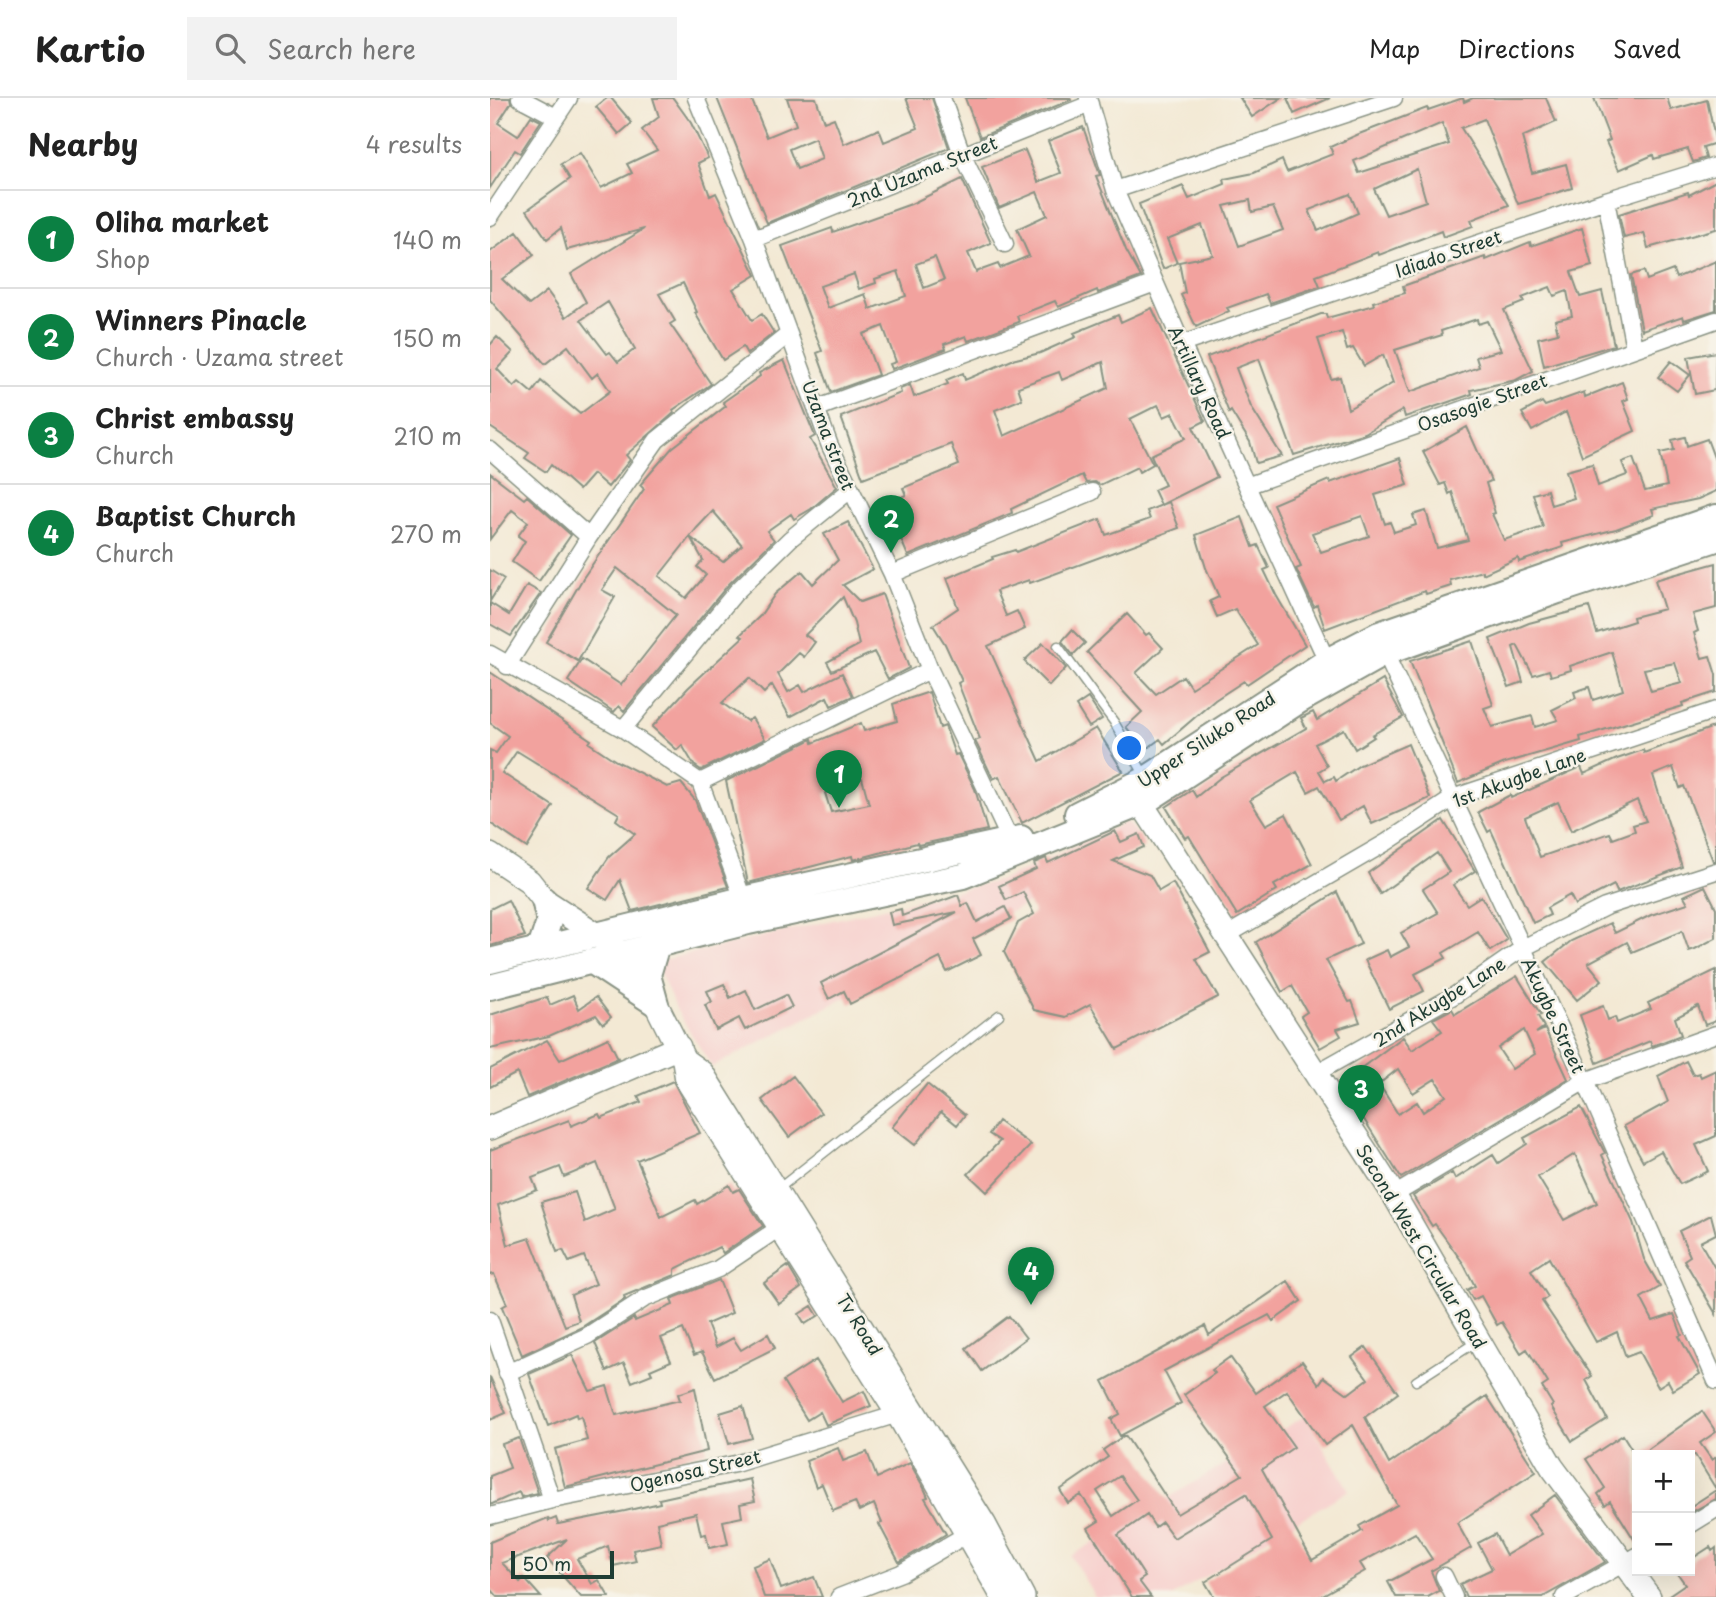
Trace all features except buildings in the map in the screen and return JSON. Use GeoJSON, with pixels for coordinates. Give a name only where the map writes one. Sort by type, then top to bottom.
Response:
{"type":"FeatureCollection","features":[{"type":"Feature","properties":{"kind":"main road","name":"Upper Siluko Road"},"geometry":{"type":"LineString","coordinates":[[490,961],[743,899],[1011,842],[1140,790],[1327,661],[1404,625],[1716,517]]}},
{"type":"Feature","properties":{"kind":"main road","name":"Upper Siluko Road"},"geometry":{"type":"LineString","coordinates":[[490,986],[591,961],[623,956],[657,945],[963,876],[1140,790],[1385,653],[1558,591],[1716,539]]}},
{"type":"Feature","properties":{"kind":"main road"},"geometry":{"type":"LineString","coordinates":[[540,949],[549,921],[544,900]]}},
{"type":"Feature","properties":{"kind":"main road"},"geometry":{"type":"LineString","coordinates":[[656,1004],[648,975],[657,945]]}},
{"type":"Feature","properties":{"kind":"main road"},"geometry":{"type":"LineString","coordinates":[[591,961],[656,1004]]}},
{"type":"Feature","properties":{"kind":"street"},"geometry":{"type":"LineString","coordinates":[[520,98],[556,117]]}},
{"type":"Feature","properties":{"kind":"street"},"geometry":{"type":"LineString","coordinates":[[490,217],[569,98]]}},
{"type":"Feature","properties":{"kind":"street","name":"Uzama street"},"geometry":{"type":"LineString","coordinates":[[696,98],[754,239],[849,491],[892,574],[930,670],[1011,842]]}},
{"type":"Feature","properties":{"kind":"street"},"geometry":{"type":"LineString","coordinates":[[942,98],[962,153],[1004,244]]}},
{"type":"Feature","properties":{"kind":"street"},"geometry":{"type":"LineString","coordinates":[[1115,190],[1355,104],[1394,98]]}},
{"type":"Feature","properties":{"kind":"street","name":"2nd Uzama Street"},"geometry":{"type":"LineString","coordinates":[[754,239],[1089,101]]}},
{"type":"Feature","properties":{"kind":"street","name":"Artillary Road"},"geometry":{"type":"LineString","coordinates":[[1089,101],[1115,190],[1182,344],[1249,485],[1327,661]]}},
{"type":"Feature","properties":{"kind":"street","name":"Idiado Street"},"geometry":{"type":"LineString","coordinates":[[1182,344],[1606,200],[1716,166]]}},
{"type":"Feature","properties":{"kind":"street"},"geometry":{"type":"LineString","coordinates":[[1606,200],[1634,348]]}},
{"type":"Feature","properties":{"kind":"street"},"geometry":{"type":"LineString","coordinates":[[818,408],[1155,283]]}},
{"type":"Feature","properties":{"kind":"street","name":"Osasogie Street"},"geometry":{"type":"LineString","coordinates":[[1249,485],[1716,320]]}},
{"type":"Feature","properties":{"kind":"street"},"geometry":{"type":"LineString","coordinates":[[507,666],[589,537],[657,440],[789,334]]}},
{"type":"Feature","properties":{"kind":"street"},"geometry":{"type":"LineString","coordinates":[[490,450],[589,537]]}},
{"type":"Feature","properties":{"kind":"street"},"geometry":{"type":"LineString","coordinates":[[623,729],[736,592],[790,538],[849,491]]}},
{"type":"Feature","properties":{"kind":"street"},"geometry":{"type":"LineString","coordinates":[[892,574],[1091,492]]}},
{"type":"Feature","properties":{"kind":"street","name":"Akugbe Street"},"geometry":{"type":"LineString","coordinates":[[1385,653],[1455,797],[1585,1081],[1693,1335],[1716,1381]]}},
{"type":"Feature","properties":{"kind":"street"},"geometry":{"type":"LineString","coordinates":[[490,654],[507,666],[623,729],[701,782],[743,899]]}},
{"type":"Feature","properties":{"kind":"street"},"geometry":{"type":"LineString","coordinates":[[701,782],[930,670]]}},
{"type":"Feature","properties":{"kind":"street","name":"1st Akugbe Lane"},"geometry":{"type":"LineString","coordinates":[[1227,935],[1387,842],[1455,797],[1716,710]]}},
{"type":"Feature","properties":{"kind":"street","name":"Second West Circular Road"},"geometry":{"type":"LineString","coordinates":[[1140,790],[1227,935],[1318,1072],[1394,1195],[1552,1467],[1631,1560],[1648,1597]]}},
{"type":"Feature","properties":{"kind":"street"},"geometry":{"type":"LineString","coordinates":[[490,855],[529,881],[544,900]]}},
{"type":"Feature","properties":{"kind":"street","name":"2nd Akugbe Lane"},"geometry":{"type":"LineString","coordinates":[[1318,1072],[1455,995],[1523,948],[1605,907],[1716,871]]}},
{"type":"Feature","properties":{"kind":"street"},"geometry":{"type":"LineString","coordinates":[[490,872],[523,895],[544,900]]}},
{"type":"Feature","properties":{"kind":"street","name":"Tv Road"},"geometry":{"type":"LineString","coordinates":[[544,900],[600,936],[623,956],[656,1004],[681,1053],[687,1080],[782,1226],[898,1414],[968,1533],[994,1591]]}},
{"type":"Feature","properties":{"kind":"street"},"geometry":{"type":"LineString","coordinates":[[1394,1195],[1585,1081],[1716,1034]]}},
{"type":"Feature","properties":{"kind":"street"},"geometry":{"type":"LineString","coordinates":[[490,1128],[681,1053]]}},
{"type":"Feature","properties":{"kind":"street","name":"Tv Road"},"geometry":{"type":"LineString","coordinates":[[681,1053],[702,1073],[776,1190],[984,1524],[1023,1597]]}},
{"type":"Feature","properties":{"kind":"street"},"geometry":{"type":"LineString","coordinates":[[507,1373],[587,1336],[645,1299],[718,1269],[782,1226]]}},
{"type":"Feature","properties":{"kind":"street"},"geometry":{"type":"LineString","coordinates":[[490,1320],[552,1500]]}},
{"type":"Feature","properties":{"kind":"street","name":"Ogenosa Street"},"geometry":{"type":"LineString","coordinates":[[490,1516],[552,1500],[735,1464],[898,1414]]}},
{"type":"Feature","properties":{"kind":"street"},"geometry":{"type":"LineString","coordinates":[[1695,1522],[1716,1509]]}},
{"type":"Feature","properties":{"kind":"street"},"geometry":{"type":"LineString","coordinates":[[839,1597],[901,1573],[968,1533]]}},
{"type":"Feature","properties":{"kind":"street"},"geometry":{"type":"LineString","coordinates":[[1564,1597],[1631,1560]]}},
{"type":"Feature","properties":{"kind":"street"},"geometry":{"type":"LineString","coordinates":[[1444,1576],[1454,1597]]}},
{"type":"Feature","properties":{"kind":"lane"},"geometry":{"type":"LineString","coordinates":[[1058,646],[1114,722],[1140,790]]}},
{"type":"Feature","properties":{"kind":"lane"},"geometry":{"type":"LineString","coordinates":[[776,1190],[999,1015]]}},
{"type":"Feature","properties":{"kind":"lane"},"geometry":{"type":"LineString","coordinates":[[1416,1381],[1478,1340]]}},
{"type":"Feature","properties":{"kind":"shaded area"},"geometry":{"type":"Polygon","coordinates":[[[1126,822],[1145,842],[712,1067],[677,1011],[655,962],[1002,880],[1126,822]]]}},
{"type":"Feature","properties":{"kind":"shaded area"},"geometry":{"type":"Polygon","coordinates":[[[1305,1416],[1349,1490],[1171,1597],[1095,1597],[1071,1556],[1305,1416]]]}},
{"type":"Feature","properties":{"kind":"place","name":"Winners Pinacle"},"geometry":{"type":"Point","coordinates":[891,553]}},
{"type":"Feature","properties":{"kind":"place","name":"Oliha market"},"geometry":{"type":"Point","coordinates":[839,808]}},
{"type":"Feature","properties":{"kind":"place","name":"Christ embassy"},"geometry":{"type":"Point","coordinates":[1361,1123]}},
{"type":"Feature","properties":{"kind":"place","name":"Baptist Church"},"geometry":{"type":"Point","coordinates":[1031,1305]}}]}
